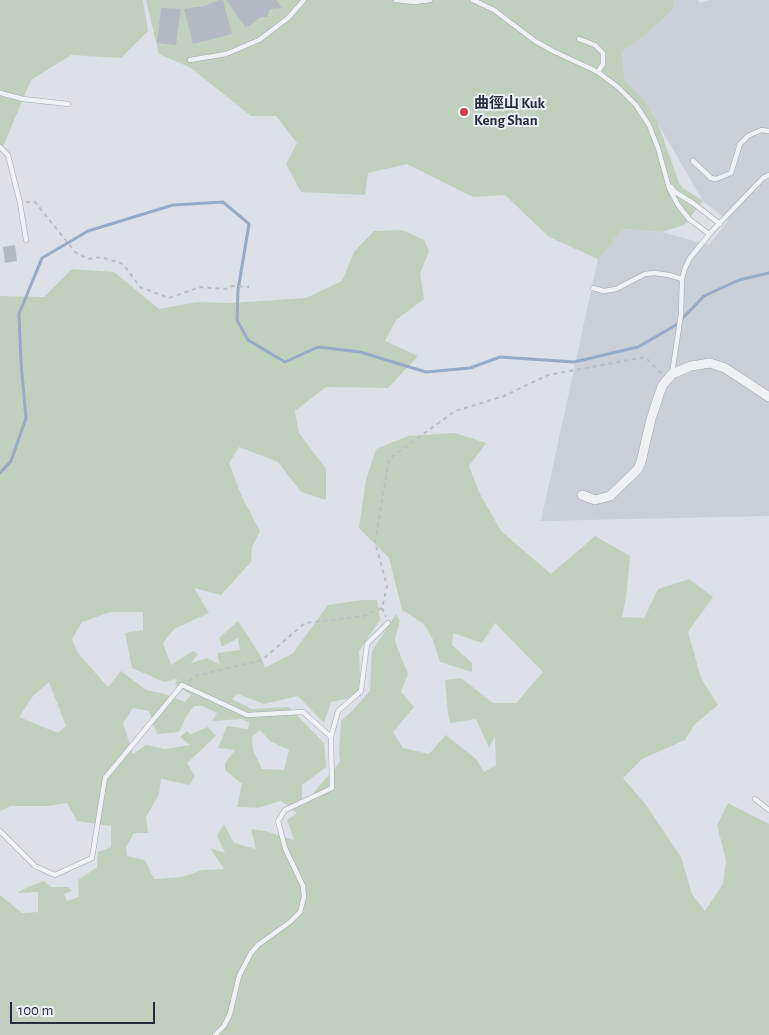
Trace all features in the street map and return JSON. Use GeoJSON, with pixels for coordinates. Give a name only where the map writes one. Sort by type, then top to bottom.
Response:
{"type":"FeatureCollection","features":[{"type":"Feature","properties":{"kind":"street"},"geometry":{"type":"LineString","coordinates":[[582,495],[595,500],[610,496],[638,470],[656,402],[662,386],[670,376],[691,366],[710,363],[724,368],[769,397]]}},
{"type":"Feature","properties":{"kind":"lane"},"geometry":{"type":"LineString","coordinates":[[190,60],[226,54],[259,40],[288,18],[304,0]]}},
{"type":"Feature","properties":{"kind":"lane"},"geometry":{"type":"LineString","coordinates":[[396,0],[414,2],[430,0]]}},
{"type":"Feature","properties":{"kind":"lane"},"geometry":{"type":"LineString","coordinates":[[473,0],[494,10],[519,30],[547,48],[598,72],[619,88],[643,115],[654,136],[666,179],[673,196],[683,212],[709,234]]}},
{"type":"Feature","properties":{"kind":"lane"},"geometry":{"type":"LineString","coordinates":[[579,40],[595,45],[603,53],[604,58],[598,72]]}},
{"type":"Feature","properties":{"kind":"lane"},"geometry":{"type":"LineString","coordinates":[[0,94],[23,99],[68,104]]}},
{"type":"Feature","properties":{"kind":"lane"},"geometry":{"type":"LineString","coordinates":[[693,161],[711,178],[716,179],[731,173],[740,144],[748,136],[761,130],[769,131]]}},
{"type":"Feature","properties":{"kind":"lane"},"geometry":{"type":"LineString","coordinates":[[0,147],[8,155],[20,203],[26,240]]}},
{"type":"Feature","properties":{"kind":"lane"},"geometry":{"type":"LineString","coordinates":[[670,376],[681,314],[684,268],[709,234],[763,178],[769,175]]}},
{"type":"Feature","properties":{"kind":"lane"},"geometry":{"type":"LineString","coordinates":[[666,179],[675,192],[720,224]]}},
{"type":"Feature","properties":{"kind":"lane"},"geometry":{"type":"LineString","coordinates":[[593,288],[604,291],[616,289],[645,274],[654,273],[669,274],[682,279]]}},
{"type":"Feature","properties":{"kind":"lane"},"geometry":{"type":"LineString","coordinates":[[215,1035],[224,1026],[230,1014],[240,976],[250,953],[300,912],[304,897],[303,886],[285,848],[278,821],[285,810],[332,788],[331,737],[338,711],[361,691],[367,644],[388,623]]}},
{"type":"Feature","properties":{"kind":"lane"},"geometry":{"type":"LineString","coordinates":[[0,831],[35,866],[56,875],[92,858],[105,778],[182,685],[247,715],[303,712],[331,737]]}},
{"type":"Feature","properties":{"kind":"lane"},"geometry":{"type":"LineString","coordinates":[[755,799],[769,810]]}},
{"type":"Feature","properties":{"kind":"path"},"geometry":{"type":"LineString","coordinates":[[20,203],[35,202],[75,252],[88,259],[101,257],[123,264],[140,287],[169,298],[200,287],[226,290],[232,286],[249,286]]}},
{"type":"Feature","properties":{"kind":"path"},"geometry":{"type":"LineString","coordinates":[[388,623],[382,608],[387,586],[375,542],[389,460],[455,411],[504,396],[548,375],[644,356],[670,376]]}},
{"type":"Feature","properties":{"kind":"path"},"geometry":{"type":"LineString","coordinates":[[182,685],[195,676],[262,660],[305,623],[364,616],[382,608]]}},
{"type":"Feature","properties":{"kind":"shaded area"},"geometry":{"type":"Polygon","coordinates":[[[674,0],[697,0],[700,3],[709,0],[769,0],[769,516],[541,521],[598,259],[623,229],[662,232],[709,245],[728,221],[703,201],[650,110],[625,81],[622,52],[649,32],[673,10],[674,0]]]}},
{"type":"Feature","properties":{"kind":"green space"},"geometry":{"type":"Polygon","coordinates":[[[0,0],[143,0],[148,31],[121,58],[71,55],[31,80],[0,154],[0,0]]]}},
{"type":"Feature","properties":{"kind":"green space"},"geometry":{"type":"Polygon","coordinates":[[[146,0],[674,0],[673,10],[649,32],[622,52],[625,81],[643,100],[657,121],[679,183],[683,188],[703,201],[684,225],[662,232],[623,229],[598,259],[549,237],[505,195],[473,197],[407,164],[368,173],[365,195],[301,192],[286,164],[297,143],[276,116],[251,116],[191,68],[159,54],[146,0]]]}},
{"type":"Feature","properties":{"kind":"green space"},"geometry":{"type":"Polygon","coordinates":[[[402,230],[424,240],[429,251],[420,274],[424,299],[396,320],[385,341],[418,356],[388,388],[326,387],[295,411],[299,433],[326,469],[326,500],[301,492],[278,462],[239,447],[229,463],[242,497],[260,531],[252,547],[251,562],[221,595],[194,588],[209,613],[174,629],[163,643],[171,665],[193,651],[198,654],[191,663],[208,658],[220,665],[217,653],[240,650],[238,638],[222,647],[219,638],[238,621],[260,655],[265,668],[293,653],[328,605],[362,600],[377,600],[380,620],[359,651],[361,696],[331,702],[324,723],[298,696],[264,704],[238,694],[232,699],[252,709],[289,707],[324,743],[326,767],[302,785],[302,806],[340,762],[341,721],[370,691],[372,651],[396,614],[400,621],[395,638],[396,644],[408,674],[401,692],[414,707],[393,732],[403,748],[429,754],[446,735],[476,759],[484,772],[496,765],[495,736],[489,748],[476,719],[450,723],[445,680],[461,678],[493,703],[516,703],[543,672],[495,623],[482,643],[453,633],[452,645],[472,663],[472,672],[440,662],[433,640],[424,624],[402,610],[389,558],[359,528],[366,479],[376,449],[408,436],[455,433],[486,443],[469,466],[480,494],[501,531],[551,574],[595,536],[630,556],[622,617],[644,618],[658,589],[689,579],[713,597],[688,632],[701,678],[718,705],[694,725],[685,740],[642,759],[623,778],[646,805],[681,857],[692,894],[705,911],[723,884],[726,861],[717,825],[728,803],[769,824],[769,1035],[0,1035],[0,895],[22,913],[38,912],[38,892],[17,893],[44,881],[51,887],[68,887],[72,891],[64,894],[67,901],[79,897],[78,880],[97,867],[98,852],[111,847],[111,826],[77,821],[67,803],[48,806],[11,806],[0,811],[0,296],[44,297],[72,269],[114,272],[159,309],[198,302],[230,303],[306,298],[342,281],[354,252],[374,231],[402,230]],[[111,612],[82,622],[72,639],[78,653],[108,687],[121,671],[146,690],[165,694],[185,702],[191,695],[175,685],[177,679],[164,682],[132,668],[125,633],[143,630],[143,612],[111,612]],[[49,682],[33,696],[19,717],[58,733],[66,726],[49,682]],[[194,706],[179,732],[157,734],[149,711],[133,708],[123,723],[133,754],[146,745],[165,749],[190,745],[180,737],[187,731],[191,734],[208,727],[216,736],[187,763],[195,776],[190,785],[161,779],[159,794],[146,817],[148,833],[134,833],[126,847],[127,856],[145,860],[154,879],[182,877],[202,870],[224,869],[210,848],[225,853],[217,836],[224,824],[234,843],[256,849],[251,829],[265,831],[294,840],[287,820],[297,813],[281,801],[257,808],[237,807],[242,784],[225,770],[225,763],[235,750],[218,748],[227,726],[248,729],[249,722],[241,719],[212,721],[217,713],[202,706],[194,706]],[[260,730],[252,737],[253,750],[262,769],[284,770],[289,750],[270,741],[260,730]]]}},
{"type":"Feature","properties":{"kind":"building"},"geometry":{"type":"Polygon","coordinates":[[[223,0],[232,34],[193,44],[184,9],[204,6],[223,0]]]}},
{"type":"Feature","properties":{"kind":"building"},"geometry":{"type":"Polygon","coordinates":[[[226,0],[276,0],[282,8],[270,9],[267,17],[261,17],[246,28],[226,0]]]}},
{"type":"Feature","properties":{"kind":"building"},"geometry":{"type":"Polygon","coordinates":[[[161,8],[181,9],[176,45],[157,43],[161,8]]]}},
{"type":"Feature","properties":{"kind":"building"},"geometry":{"type":"Polygon","coordinates":[[[15,245],[17,261],[5,263],[3,247],[15,245]]]}},
{"type":"Feature","properties":{"kind":"waterway"},"geometry":{"type":"LineString","coordinates":[[0,473],[11,461],[26,418],[19,314],[42,258],[88,231],[173,205],[223,202],[249,224],[238,290],[237,320],[248,340],[285,362],[318,347],[360,352],[426,372],[470,368],[500,357],[574,362],[638,347],[676,325],[704,296],[739,280],[769,273]]}},
{"type":"Feature","properties":{"kind":"place","name":"曲徑山 Kuk Keng Shan"},"geometry":{"type":"Point","coordinates":[464,112]}}]}
